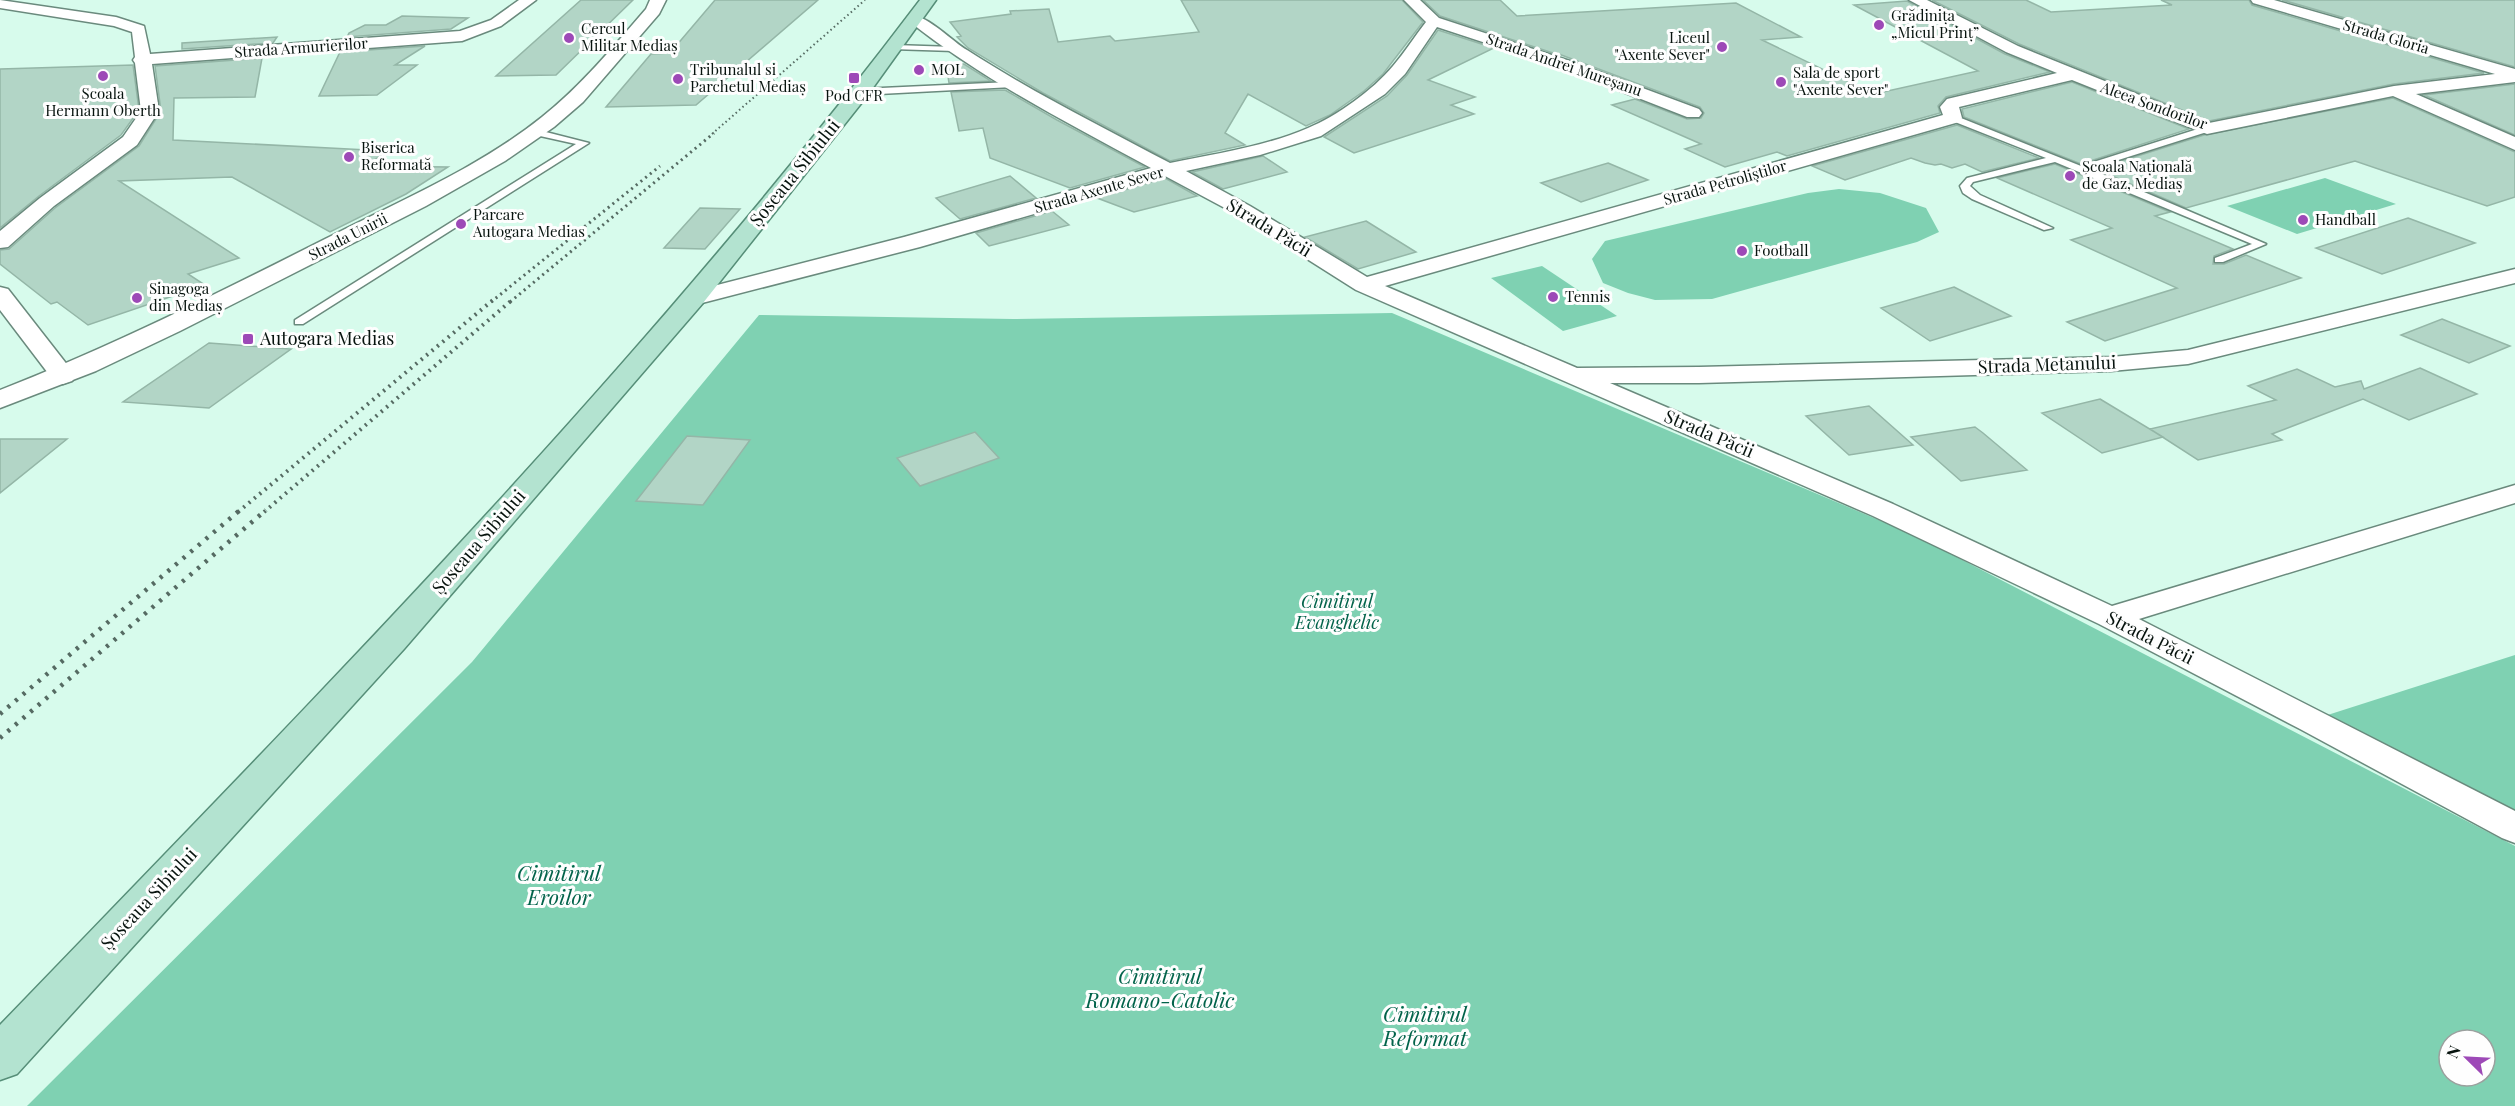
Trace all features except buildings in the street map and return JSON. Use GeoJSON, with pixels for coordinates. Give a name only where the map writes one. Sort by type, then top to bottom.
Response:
{"type":"FeatureCollection","features":[{"type":"Feature","properties":{"kind":"main road","name":"Strada Unirii"},"geometry":{"type":"LineString","coordinates":[[0,400],[63,376],[250,287],[468,174],[534,132],[571,101],[660,4]]}},
{"type":"Feature","properties":{"kind":"main road","name":"Șoseaua Sibiului"},"geometry":{"type":"LineString","coordinates":[[0,1058],[391,641],[694,298],[860,92],[921,10]]}},
{"type":"Feature","properties":{"kind":"street","name":"Strada Armurierilor"},"geometry":{"type":"LineString","coordinates":[[141,60],[462,36],[496,23],[529,0]]}},
{"type":"Feature","properties":{"kind":"street"},"geometry":{"type":"LineString","coordinates":[[1412,0],[1434,21]]}},
{"type":"Feature","properties":{"kind":"street","name":"Aleea Sondorilor"},"geometry":{"type":"LineString","coordinates":[[1916,0],[2012,49],[2207,129],[2394,91],[2515,76]]}},
{"type":"Feature","properties":{"kind":"street","name":"Strada Gloria"},"geometry":{"type":"LineString","coordinates":[[2258,0],[2515,76]]}},
{"type":"Feature","properties":{"kind":"street"},"geometry":{"type":"LineString","coordinates":[[0,4],[131,25],[139,29],[141,60],[150,111],[130,141],[46,202],[0,242]]}},
{"type":"Feature","properties":{"kind":"street","name":"Strada Păcii"},"geometry":{"type":"LineString","coordinates":[[921,10],[954,49],[1010,85],[1243,210],[1364,285],[1883,510],[2110,617],[2312,720],[2515,828]]}},
{"type":"Feature","properties":{"kind":"street","name":"Strada Andrei Mureșanu"},"geometry":{"type":"LineString","coordinates":[[1434,21],[1604,76],[1694,113]]}},
{"type":"Feature","properties":{"kind":"street","name":"Strada Axente Sever"},"geometry":{"type":"LineString","coordinates":[[694,298],[912,242],[1166,170],[1253,151],[1315,132],[1362,103],[1399,70],[1434,21]]}},
{"type":"Feature","properties":{"kind":"street"},"geometry":{"type":"LineString","coordinates":[[1953,118],[1949,107],[1953,103],[2072,75]]}},
{"type":"Feature","properties":{"kind":"street"},"geometry":{"type":"LineString","coordinates":[[2394,91],[2491,131],[2515,144]]}},
{"type":"Feature","properties":{"kind":"street","name":"Strada Petroliștilor"},"geometry":{"type":"LineString","coordinates":[[1364,285],[1953,118]]}},
{"type":"Feature","properties":{"kind":"street","name":"Strada Metanului"},"geometry":{"type":"LineString","coordinates":[[1569,375],[1699,375],[2110,364],[2188,357],[2515,276]]}},
{"type":"Feature","properties":{"kind":"street"},"geometry":{"type":"LineString","coordinates":[[0,294],[63,376]]}},
{"type":"Feature","properties":{"kind":"street"},"geometry":{"type":"LineString","coordinates":[[2110,617],[2515,494]]}},
{"type":"Feature","properties":{"kind":"lane"},"geometry":{"type":"LineString","coordinates":[[894,47],[954,49]]}},
{"type":"Feature","properties":{"kind":"lane"},"geometry":{"type":"LineString","coordinates":[[860,92],[1010,85]]}},
{"type":"Feature","properties":{"kind":"lane"},"geometry":{"type":"LineString","coordinates":[[1953,118],[2261,244],[2219,260]]}},
{"type":"Feature","properties":{"kind":"lane"},"geometry":{"type":"LineString","coordinates":[[2081,169],[2207,129]]}},
{"type":"Feature","properties":{"kind":"lane"},"geometry":{"type":"LineString","coordinates":[[299,322],[584,143],[534,132]]}},
{"type":"Feature","properties":{"kind":"lane"},"geometry":{"type":"LineString","coordinates":[[2048,228],[1976,197],[1965,186],[1970,180],[2055,159]]}},
{"type":"Feature","properties":{"kind":"green space","name":"Handball"},"geometry":{"type":"Polygon","coordinates":[[[2325,178],[2396,204],[2297,234],[2227,206],[2325,178]]]}},
{"type":"Feature","properties":{"kind":"green space","name":"Football"},"geometry":{"type":"Polygon","coordinates":[[[1839,189],[1880,193],[1926,208],[1939,232],[1917,242],[1712,299],[1655,300],[1628,293],[1603,283],[1592,259],[1605,241],[1808,193],[1839,189]]]}},
{"type":"Feature","properties":{"kind":"green space","name":"Tennis"},"geometry":{"type":"Polygon","coordinates":[[[1542,266],[1617,316],[1563,331],[1491,278],[1542,266]]]}},
{"type":"Feature","properties":{"kind":"green space","name":"Cimitirul Evanghelic"},"geometry":{"type":"Polygon","coordinates":[[[1392,313],[1914,535],[2515,846],[2515,1106],[27,1106],[472,662],[759,315],[1013,319],[1392,313]]]}},
{"type":"Feature","properties":{"kind":"green space"},"geometry":{"type":"Polygon","coordinates":[[[2515,655],[2515,828],[2312,720],[2515,655]]]}},
{"type":"Feature","properties":{"kind":"railway"},"geometry":{"type":"LineString","coordinates":[[712,134],[865,0]]}},
{"type":"Feature","properties":{"kind":"railway"},"geometry":{"type":"LineString","coordinates":[[510,302],[714,133]]}},
{"type":"Feature","properties":{"kind":"railway"},"geometry":{"type":"LineString","coordinates":[[491,302],[660,166]]}},
{"type":"Feature","properties":{"kind":"railway"},"geometry":{"type":"LineString","coordinates":[[238,512],[493,300]]}},
{"type":"Feature","properties":{"kind":"railway"},"geometry":{"type":"LineString","coordinates":[[264,512],[512,300]]}},
{"type":"Feature","properties":{"kind":"railway"},"geometry":{"type":"LineString","coordinates":[[0,714],[240,510]]}},
{"type":"Feature","properties":{"kind":"railway"},"geometry":{"type":"LineString","coordinates":[[0,738],[266,510]]}},
{"type":"Feature","properties":{"kind":"place","name":"Grădinița „Micul Prinț”"},"geometry":{"type":"Point","coordinates":[1879,25]}},
{"type":"Feature","properties":{"kind":"place","name":"Cercul Militar Mediaș"},"geometry":{"type":"Point","coordinates":[569,38]}},
{"type":"Feature","properties":{"kind":"place","name":"Liceul \"Axente Sever\""},"geometry":{"type":"Point","coordinates":[1722,47]}},
{"type":"Feature","properties":{"kind":"place","name":"MOL"},"geometry":{"type":"Point","coordinates":[919,70]}},
{"type":"Feature","properties":{"kind":"place","name":"Școala Hermann Oberth"},"geometry":{"type":"Point","coordinates":[103,76]}},
{"type":"Feature","properties":{"kind":"place","name":"Pod CFR"},"geometry":{"type":"Point","coordinates":[854,78]}},
{"type":"Feature","properties":{"kind":"place","name":"Tribunalul si Parchetul Mediaș"},"geometry":{"type":"Point","coordinates":[678,79]}},
{"type":"Feature","properties":{"kind":"place","name":"Sala de sport \"Axente Sever\""},"geometry":{"type":"Point","coordinates":[1781,82]}},
{"type":"Feature","properties":{"kind":"place","name":"Biserica Reformată"},"geometry":{"type":"Point","coordinates":[349,157]}},
{"type":"Feature","properties":{"kind":"place","name":"Școala Națională de Gaz, Mediaș"},"geometry":{"type":"Point","coordinates":[2070,176]}},
{"type":"Feature","properties":{"kind":"place","name":"Handball"},"geometry":{"type":"Point","coordinates":[2303,220]}},
{"type":"Feature","properties":{"kind":"place","name":"Parcare Autogara Medias"},"geometry":{"type":"Point","coordinates":[461,224]}},
{"type":"Feature","properties":{"kind":"place","name":"Football"},"geometry":{"type":"Point","coordinates":[1742,251]}},
{"type":"Feature","properties":{"kind":"place","name":"Tennis"},"geometry":{"type":"Point","coordinates":[1553,297]}},
{"type":"Feature","properties":{"kind":"place","name":"Sinagoga din Mediaș"},"geometry":{"type":"Point","coordinates":[137,298]}},
{"type":"Feature","properties":{"kind":"place","name":"Autogara Medias"},"geometry":{"type":"Point","coordinates":[248,339]}},
{"type":"Feature","properties":{"kind":"park label","name":"Cimitirul Eroilor"},"geometry":{"type":"Point","coordinates":[559,886]}},
{"type":"Feature","properties":{"kind":"park label","name":"Cimitirul Romano-Catolic"},"geometry":{"type":"Point","coordinates":[1160,989]}},
{"type":"Feature","properties":{"kind":"park label","name":"Cimitirul Reformat"},"geometry":{"type":"Point","coordinates":[1425,1027]}}]}
